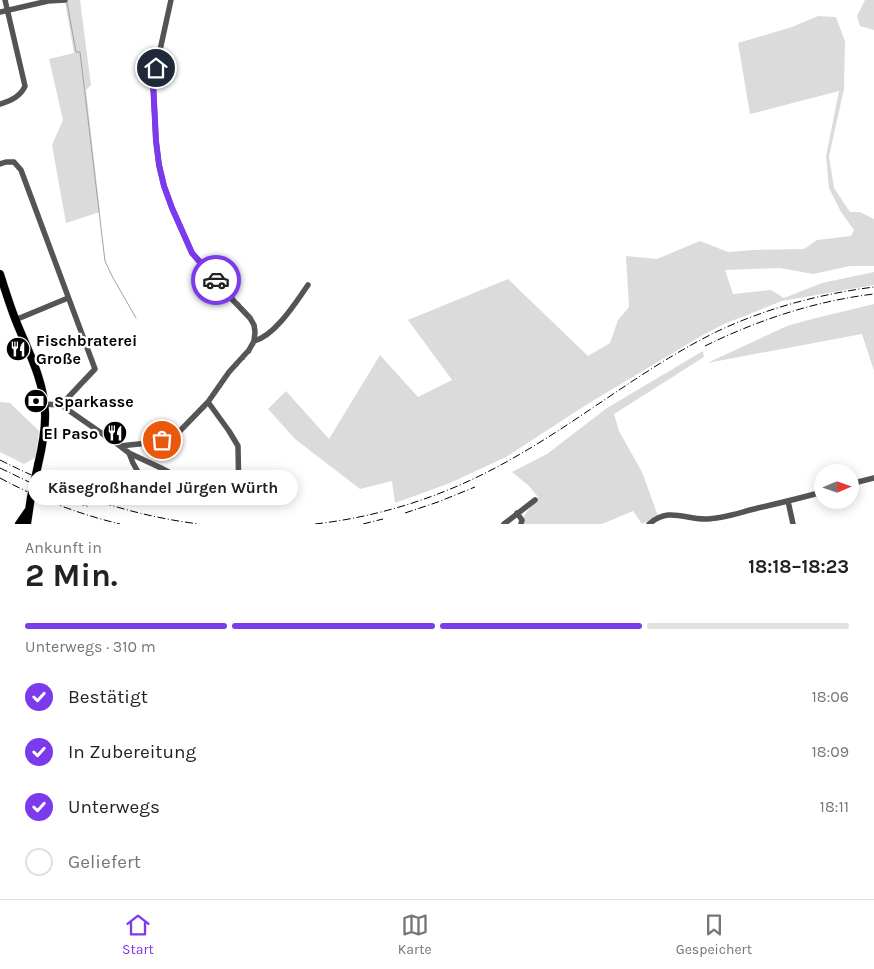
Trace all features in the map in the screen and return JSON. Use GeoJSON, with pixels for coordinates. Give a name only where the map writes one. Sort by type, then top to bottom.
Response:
{"type":"FeatureCollection","features":[{"type":"Feature","properties":{"kind":"main road"},"geometry":{"type":"LineString","coordinates":[[0,274],[2,288],[36,369],[45,411],[44,431],[28,509],[27,524]]}},
{"type":"Feature","properties":{"kind":"main road"},"geometry":{"type":"LineString","coordinates":[[19,524],[28,509]]}},
{"type":"Feature","properties":{"kind":"street"},"geometry":{"type":"LineString","coordinates":[[0,104],[22,93],[25,86],[6,0]]}},
{"type":"Feature","properties":{"kind":"street"},"geometry":{"type":"LineString","coordinates":[[0,12],[48,1],[65,0]]}},
{"type":"Feature","properties":{"kind":"street"},"geometry":{"type":"LineString","coordinates":[[120,446],[148,444],[176,435],[208,402],[229,372],[250,350],[254,341],[254,325],[250,318],[192,253],[164,186],[156,141],[153,82],[170,0]]}},
{"type":"Feature","properties":{"kind":"street"},"geometry":{"type":"LineString","coordinates":[[0,164],[14,162],[21,170],[96,369],[60,405]]}},
{"type":"Feature","properties":{"kind":"street"},"geometry":{"type":"LineString","coordinates":[[254,341],[260,339],[276,326],[291,310],[308,285]]}},
{"type":"Feature","properties":{"kind":"street"},"geometry":{"type":"LineString","coordinates":[[15,320],[68,298]]}},
{"type":"Feature","properties":{"kind":"street"},"geometry":{"type":"LineString","coordinates":[[44,404],[60,405],[129,453],[197,487],[206,495],[228,500],[239,500],[238,446],[208,402]]}},
{"type":"Feature","properties":{"kind":"street"},"geometry":{"type":"LineString","coordinates":[[129,453],[138,472]]}},
{"type":"Feature","properties":{"kind":"street"},"geometry":{"type":"LineString","coordinates":[[859,482],[874,478]]}},
{"type":"Feature","properties":{"kind":"street"},"geometry":{"type":"LineString","coordinates":[[649,524],[668,515],[704,519],[727,516],[814,494]]}},
{"type":"Feature","properties":{"kind":"street"},"geometry":{"type":"LineString","coordinates":[[504,524],[535,500]]}},
{"type":"Feature","properties":{"kind":"street"},"geometry":{"type":"LineString","coordinates":[[788,501],[793,524]]}},
{"type":"Feature","properties":{"kind":"street"},"geometry":{"type":"LineString","coordinates":[[517,513],[522,520],[521,524]]}},
{"type":"Feature","properties":{"kind":"shaded area"},"geometry":{"type":"Polygon","coordinates":[[[60,0],[80,0],[91,85],[86,90],[100,212],[66,223],[52,145],[63,120],[49,59],[74,53],[65,2],[60,0]]]}},
{"type":"Feature","properties":{"kind":"shaded area"},"geometry":{"type":"Polygon","coordinates":[[[865,0],[874,0],[874,30],[860,26],[857,16],[865,0]]]}},
{"type":"Feature","properties":{"kind":"shaded area"},"geometry":{"type":"Polygon","coordinates":[[[818,16],[836,17],[845,41],[844,89],[829,156],[834,188],[850,212],[860,212],[874,219],[874,266],[850,266],[813,274],[780,268],[725,270],[733,294],[771,290],[784,298],[822,283],[874,272],[874,285],[782,301],[724,324],[586,405],[506,457],[450,483],[395,503],[392,481],[360,489],[295,439],[268,409],[286,391],[329,439],[380,355],[418,397],[452,380],[408,320],[508,279],[588,356],[610,343],[618,320],[629,307],[626,256],[657,259],[700,241],[728,252],[804,249],[817,240],[851,236],[854,230],[841,212],[829,188],[826,156],[839,91],[750,114],[738,43],[792,27],[818,16]]]}},
{"type":"Feature","properties":{"kind":"shaded area"},"geometry":{"type":"Polygon","coordinates":[[[874,304],[874,371],[862,334],[707,363],[787,326],[874,304]]]}},
{"type":"Feature","properties":{"kind":"shaded area"},"geometry":{"type":"Polygon","coordinates":[[[703,351],[704,357],[614,414],[619,431],[642,472],[658,516],[642,524],[633,511],[602,524],[524,524],[524,516],[538,497],[529,486],[512,472],[547,454],[607,408],[703,351]]]}},
{"type":"Feature","properties":{"kind":"shaded area"},"geometry":{"type":"Polygon","coordinates":[[[0,402],[10,403],[39,431],[36,457],[24,464],[0,452],[0,402]]]}},
{"type":"Feature","properties":{"kind":"waterway"},"geometry":{"type":"LineString","coordinates":[[67,2],[76,52],[80,52],[105,261],[136,318]]}},
{"type":"Feature","properties":{"kind":"railway"},"geometry":{"type":"LineString","coordinates":[[315,524],[393,509],[468,482],[541,442],[640,376],[718,331],[755,315],[794,303],[874,287]]}},
{"type":"Feature","properties":{"kind":"railway"},"geometry":{"type":"LineString","coordinates":[[705,346],[745,328],[787,313],[830,301],[874,294]]}},
{"type":"Feature","properties":{"kind":"railway"},"geometry":{"type":"LineString","coordinates":[[0,460],[24,472],[96,501],[147,515],[199,524]]}},
{"type":"Feature","properties":{"kind":"railway"},"geometry":{"type":"LineString","coordinates":[[0,468],[56,495],[89,507]]}},
{"type":"Feature","properties":{"kind":"railway"},"geometry":{"type":"LineString","coordinates":[[0,478],[58,505],[120,524]]}},
{"type":"Feature","properties":{"kind":"railway"},"geometry":{"type":"LineString","coordinates":[[405,513],[475,487]]}},
{"type":"Feature","properties":{"kind":"railway"},"geometry":{"type":"LineString","coordinates":[[363,524],[383,519]]}},
{"type":"Feature","properties":{"kind":"way so far"},"geometry":{"type":"LineString","coordinates":[[162,440],[176,435],[208,402],[229,372],[250,350],[254,341],[254,325],[250,318],[216,280]]}},
{"type":"Feature","properties":{"kind":"place","name":"Fischbraterei Große"},"geometry":{"type":"Point","coordinates":[18,349]}},
{"type":"Feature","properties":{"kind":"place","name":"Sparkasse"},"geometry":{"type":"Point","coordinates":[36,401]}},
{"type":"Feature","properties":{"kind":"place","name":"El Paso"},"geometry":{"type":"Point","coordinates":[115,433]}},
{"type":"Feature","properties":{"kind":"place","name":"Käsegroßhandel Jürgen Würth"},"geometry":{"type":"Point","coordinates":[162,440]}},
{"type":"Feature","properties":{"kind":"route"},"geometry":{"type":"LineString","coordinates":[[156,68],[153,82],[156,141],[164,186],[192,253],[216,280]]}}]}
